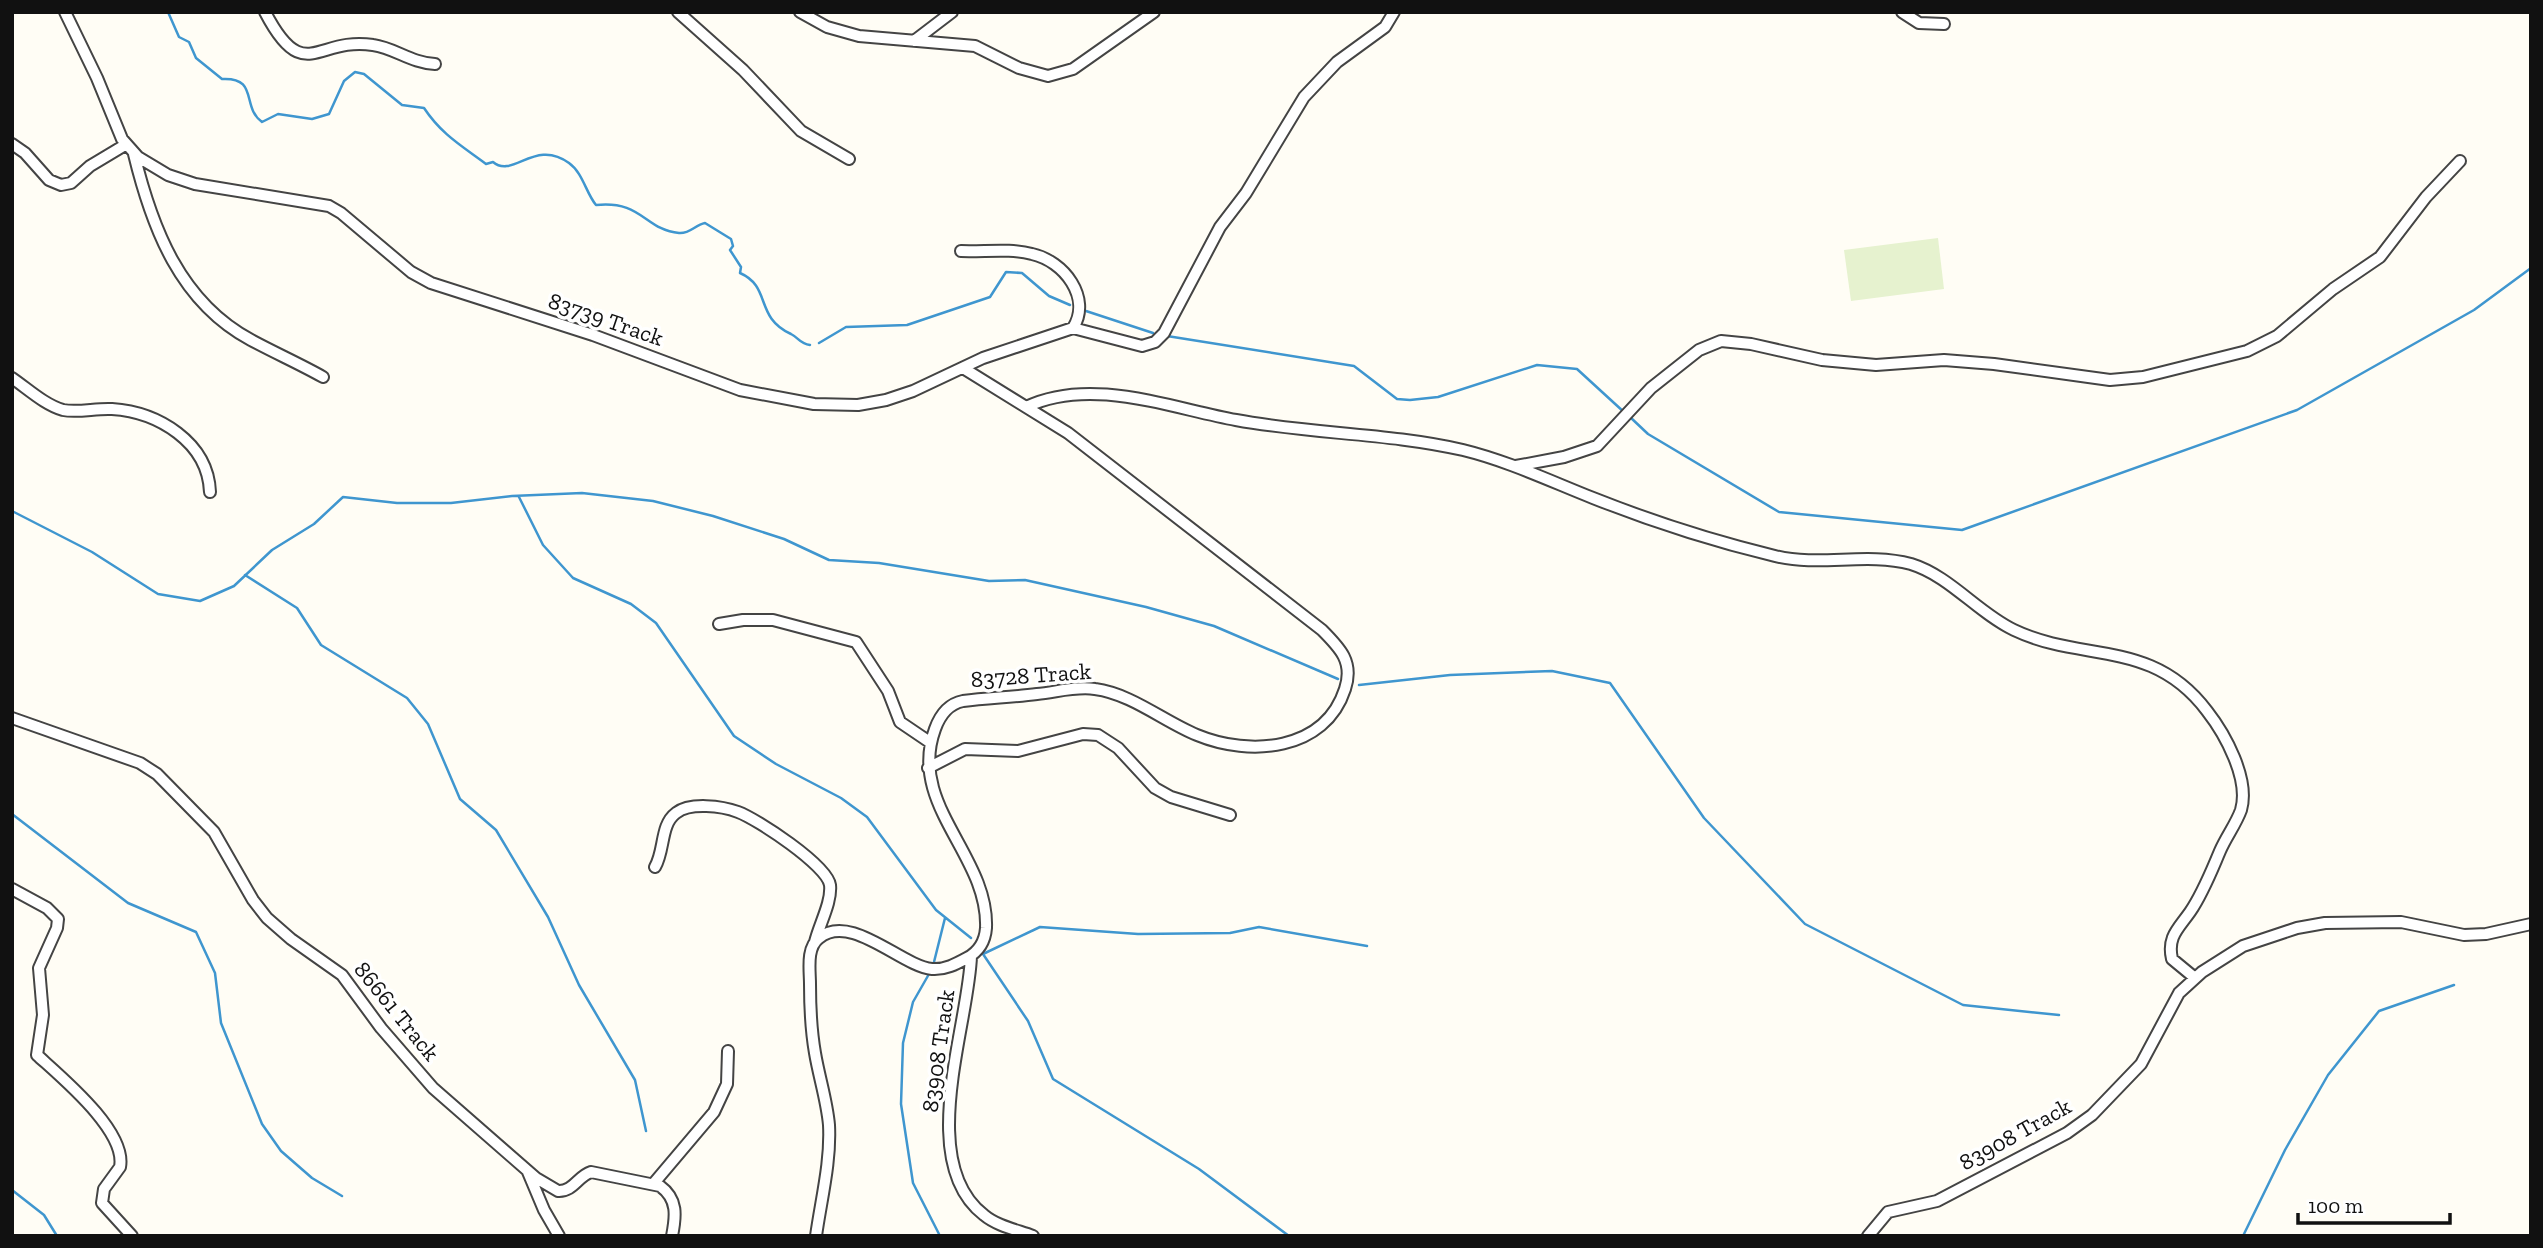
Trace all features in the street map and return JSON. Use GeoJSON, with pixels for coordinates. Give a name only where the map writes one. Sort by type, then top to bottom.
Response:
{"type":"FeatureCollection","features":[{"type":"Feature","properties":{"kind":"street"},"geometry":{"type":"LineString","coordinates":[[65,12],[130,150],[145,200],[173,266],[202,301],[250,340],[323,377]]}},
{"type":"Feature","properties":{"kind":"street"},"geometry":{"type":"LineString","coordinates":[[265,12],[279,40],[299,52],[317,54],[336,48],[369,44],[412,61],[435,64]]}},
{"type":"Feature","properties":{"kind":"street"},"geometry":{"type":"LineString","coordinates":[[678,12],[743,70],[802,131],[849,159]]}},
{"type":"Feature","properties":{"kind":"street"},"geometry":{"type":"LineString","coordinates":[[800,12],[839,32],[975,46],[1035,74],[1064,74],[1154,12]]}},
{"type":"Feature","properties":{"kind":"street"},"geometry":{"type":"LineString","coordinates":[[914,41],[952,12]]}},
{"type":"Feature","properties":{"kind":"street"},"geometry":{"type":"LineString","coordinates":[[961,251],[1034,254],[1057,266],[1076,288],[1080,298],[1078,320],[1073,328],[1142,346],[1155,342],[1164,333],[1220,227],[1246,192],[1304,97],[1337,62],[1385,27],[1394,12]]}},
{"type":"Feature","properties":{"kind":"street"},"geometry":{"type":"LineString","coordinates":[[1902,12],[1919,23],[1944,24]]}},
{"type":"Feature","properties":{"kind":"street"},"geometry":{"type":"LineString","coordinates":[[12,144],[25,153],[48,180],[61,185],[71,183],[90,166],[130,150]]}},
{"type":"Feature","properties":{"kind":"street","name":"83739 Track"},"geometry":{"type":"LineString","coordinates":[[130,150],[168,175],[195,184],[329,206],[352,221],[411,272],[431,283],[604,338],[764,397],[814,404],[858,405],[913,391],[962,368],[1073,328]]}},
{"type":"Feature","properties":{"kind":"street"},"geometry":{"type":"LineString","coordinates":[[1515,467],[1564,457],[1597,446],[1651,387],[1699,350],[1721,341],[1751,344],[1822,359],[1876,365],[1944,360],[2110,380],[2143,377],[2247,351],[2277,336],[2333,289],[2381,257],[2426,197],[2460,161]]}},
{"type":"Feature","properties":{"kind":"street","name":"83728 Track"},"geometry":{"type":"LineString","coordinates":[[962,368],[1088,448],[1322,629],[1347,658],[1347,683],[1336,710],[1315,732],[1302,739],[1273,745],[1213,741],[1116,694],[1083,688],[956,702],[943,713],[930,743],[928,768],[936,801],[974,877],[981,897],[986,928],[981,946],[971,956]]}},
{"type":"Feature","properties":{"kind":"street"},"geometry":{"type":"LineString","coordinates":[[12,378],[59,409],[115,410],[158,420],[181,436],[197,453],[208,474],[210,492]]}},
{"type":"Feature","properties":{"kind":"street"},"geometry":{"type":"LineString","coordinates":[[1026,407],[1065,395],[1095,394],[1270,426],[1443,446],[1515,467],[1597,499],[1713,539],[1776,557],[1795,561],[1875,558],[1917,566],[2013,630],[2071,648],[2121,654],[2151,665],[2181,685],[2206,709],[2236,766],[2242,800],[2241,810],[2201,894],[2170,939],[2172,959],[2195,978]]}},
{"type":"Feature","properties":{"kind":"street"},"geometry":{"type":"LineString","coordinates":[[719,624],[743,620],[773,620],[856,642],[888,691],[900,722],[930,743]]}},
{"type":"Feature","properties":{"kind":"street","name":"86661 Track"},"geometry":{"type":"LineString","coordinates":[[12,718],[140,763],[157,774],[214,832],[253,900],[267,918],[291,939],[342,975],[381,1028],[433,1088],[527,1169],[558,1191],[568,1189],[584,1174],[591,1172],[654,1183]]}},
{"type":"Feature","properties":{"kind":"street"},"geometry":{"type":"LineString","coordinates":[[928,768],[965,749],[1018,751],[1083,734],[1098,735],[1118,748],[1155,788],[1171,797],[1230,815]]}},
{"type":"Feature","properties":{"kind":"street"},"geometry":{"type":"LineString","coordinates":[[655,867],[668,821],[678,811],[701,807],[743,814],[794,847],[826,876],[830,884],[810,962],[810,1024],[828,1123],[829,1145],[816,1236]]}},
{"type":"Feature","properties":{"kind":"street"},"geometry":{"type":"LineString","coordinates":[[12,889],[47,908],[58,919],[57,928],[39,968],[43,1015],[37,1055],[92,1108],[117,1146],[121,1161],[104,1189],[103,1203],[132,1236]]}},
{"type":"Feature","properties":{"kind":"street","name":"83908 Track"},"geometry":{"type":"LineString","coordinates":[[1868,1236],[1888,1212],[1937,1201],[2067,1133],[2092,1115],[2141,1064],[2179,993],[2195,978],[2243,946],[2276,934],[2325,923],[2401,922],[2465,935],[2486,934],[2531,925]]}},
{"type":"Feature","properties":{"kind":"street"},"geometry":{"type":"LineString","coordinates":[[814,944],[827,935],[852,934],[930,969],[954,965],[971,956]]}},
{"type":"Feature","properties":{"kind":"street","name":"83908 Track"},"geometry":{"type":"LineString","coordinates":[[971,956],[950,1090],[953,1156],[961,1185],[973,1205],[992,1221],[1034,1236]]}},
{"type":"Feature","properties":{"kind":"street"},"geometry":{"type":"LineString","coordinates":[[672,1236],[675,1209],[672,1199],[667,1191],[654,1183],[714,1112],[727,1084],[728,1051]]}},
{"type":"Feature","properties":{"kind":"street"},"geometry":{"type":"LineString","coordinates":[[527,1169],[544,1210],[559,1236]]}},
{"type":"Feature","properties":{"kind":"green space"},"geometry":{"type":"Polygon","coordinates":[[[1938,238],[1944,289],[1851,301],[1844,250],[1938,238]]]}},
{"type":"Feature","properties":{"kind":"waterway"},"geometry":{"type":"LineString","coordinates":[[168,12],[179,37],[189,42],[196,58],[222,79],[241,83],[248,94],[252,109],[262,122],[278,114],[312,119],[329,114],[344,81],[355,72],[364,74],[402,105],[424,108],[445,133],[486,164],[493,162],[509,166],[535,156],[557,156],[574,167],[596,205],[624,207],[658,227],[679,233],[705,223],[731,239],[733,246],[730,250],[741,267],[740,273],[756,286],[772,319],[779,327],[810,345]]}},
{"type":"Feature","properties":{"kind":"waterway"},"geometry":{"type":"LineString","coordinates":[[1630,417],[1648,434],[1779,512],[1962,530],[2297,410],[2474,310],[2531,268]]}},
{"type":"Feature","properties":{"kind":"waterway"},"geometry":{"type":"LineString","coordinates":[[819,343],[846,327],[907,325],[990,297],[1006,272],[1022,273],[1049,296],[1070,305]]}},
{"type":"Feature","properties":{"kind":"waterway"},"geometry":{"type":"LineString","coordinates":[[1086,311],[1153,333]]}},
{"type":"Feature","properties":{"kind":"waterway"},"geometry":{"type":"LineString","coordinates":[[1167,336],[1354,366],[1397,399],[1438,397],[1537,365],[1577,369],[1625,413]]}},
{"type":"Feature","properties":{"kind":"waterway"},"geometry":{"type":"LineString","coordinates":[[12,511],[92,552],[158,594],[200,601],[234,586],[272,550],[314,524],[343,497],[397,503],[451,503],[512,496],[582,493],[653,501],[713,516],[784,539],[829,560],[879,563],[989,581],[1025,580],[1146,607],[1214,626],[1338,679]]}},
{"type":"Feature","properties":{"kind":"waterway"},"geometry":{"type":"LineString","coordinates":[[519,497],[543,545],[573,578],[631,604],[656,623],[734,736],[776,764],[841,798],[867,817],[936,910],[971,938]]}},
{"type":"Feature","properties":{"kind":"waterway"},"geometry":{"type":"LineString","coordinates":[[245,575],[297,608],[321,645],[407,698],[428,724],[460,799],[496,830],[548,917],[579,985],[635,1080],[646,1131]]}},
{"type":"Feature","properties":{"kind":"waterway"},"geometry":{"type":"LineString","coordinates":[[1359,685],[1450,675],[1552,671],[1610,683],[1704,818],[1805,924],[1963,1005],[2059,1015]]}},
{"type":"Feature","properties":{"kind":"waterway"},"geometry":{"type":"LineString","coordinates":[[12,814],[128,903],[196,932],[215,973],[221,1023],[262,1124],[281,1151],[312,1178],[342,1196]]}},
{"type":"Feature","properties":{"kind":"waterway"},"geometry":{"type":"LineString","coordinates":[[934,962],[945,918]]}},
{"type":"Feature","properties":{"kind":"waterway"},"geometry":{"type":"LineString","coordinates":[[1289,1236],[1199,1169],[1053,1079],[1028,1021],[983,954],[1040,927],[1138,934],[1230,933],[1259,927],[1367,946]]}},
{"type":"Feature","properties":{"kind":"waterway"},"geometry":{"type":"LineString","coordinates":[[929,974],[913,1002],[903,1043],[901,1104],[913,1183],[940,1236]]}},
{"type":"Feature","properties":{"kind":"waterway"},"geometry":{"type":"LineString","coordinates":[[2243,1236],[2285,1150],[2328,1075],[2379,1011],[2454,985]]}},
{"type":"Feature","properties":{"kind":"waterway"},"geometry":{"type":"LineString","coordinates":[[12,1190],[44,1215],[57,1236]]}}]}
